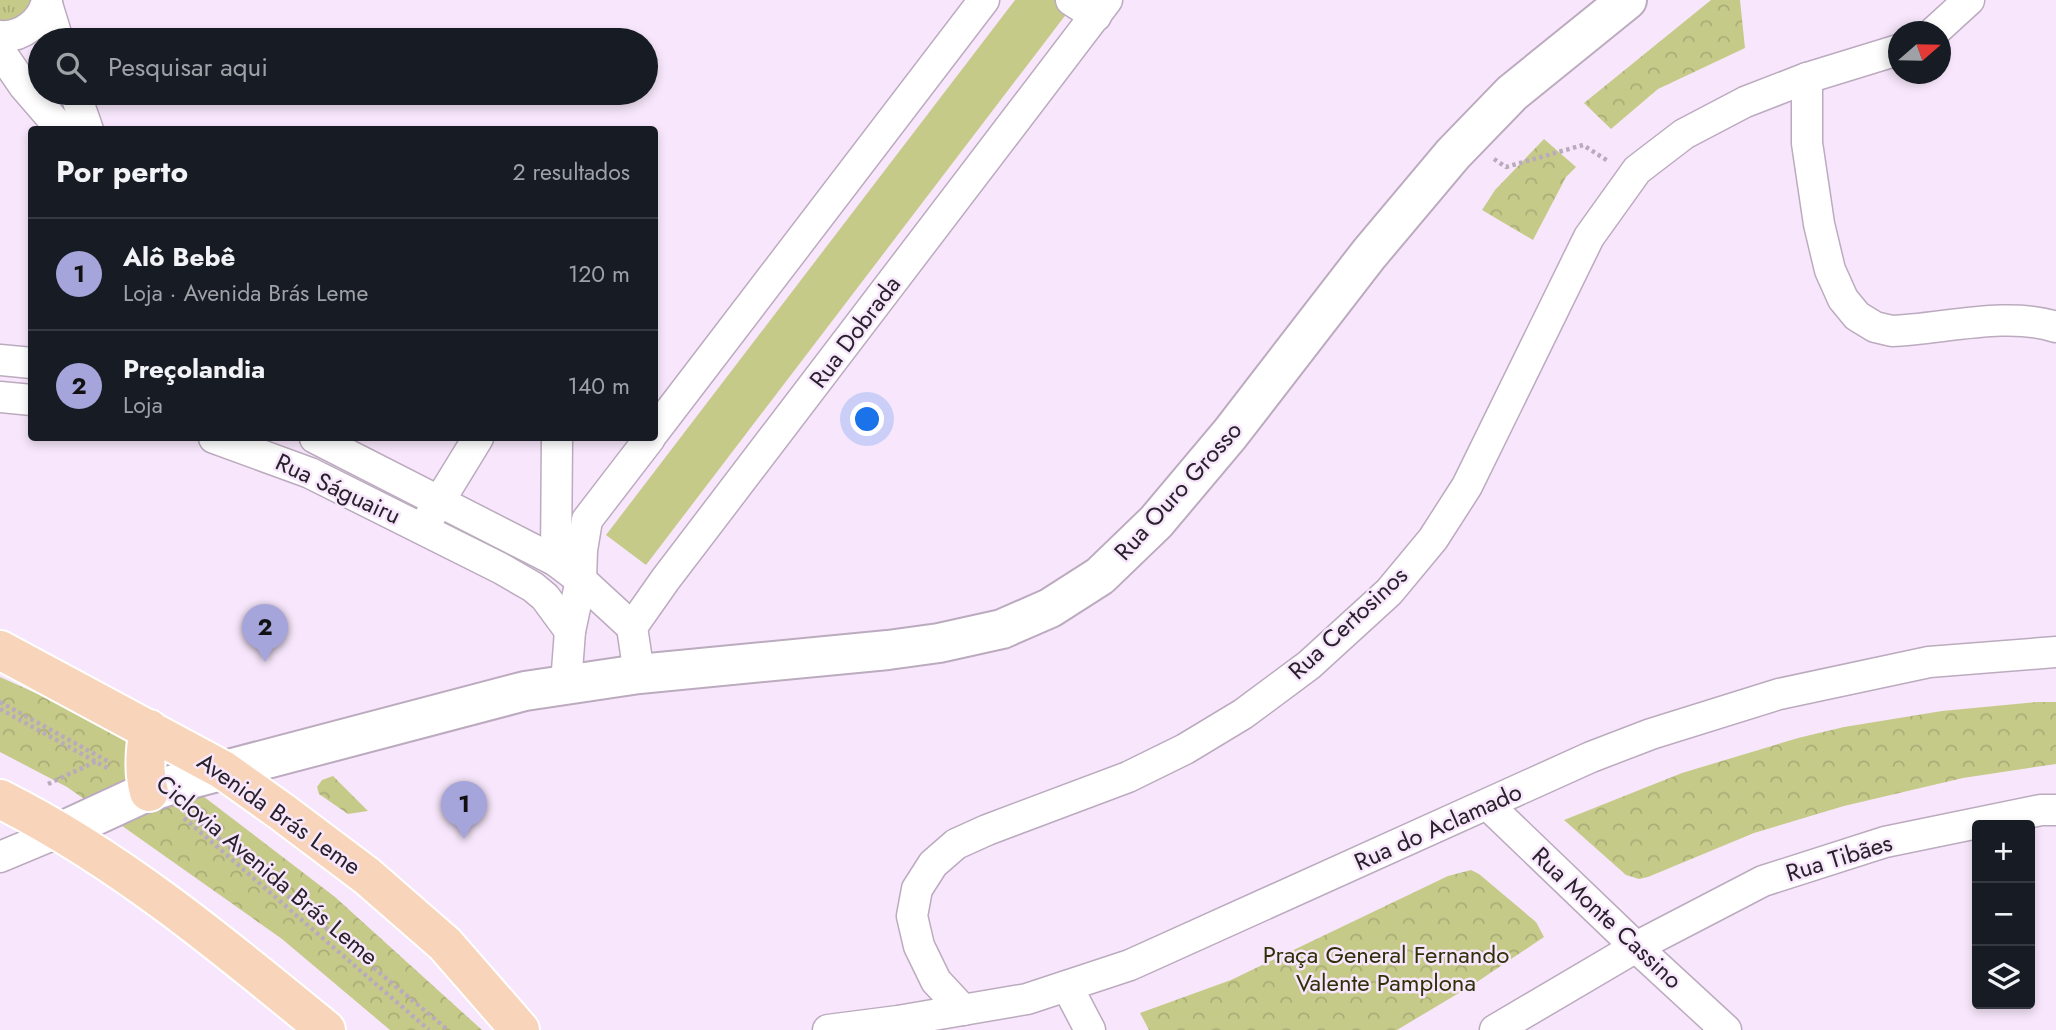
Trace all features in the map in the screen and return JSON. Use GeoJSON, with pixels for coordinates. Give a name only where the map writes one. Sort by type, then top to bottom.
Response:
{"type":"FeatureCollection","features":[{"type":"Feature","properties":{"kind":"main road","name":"Avenida Brás Leme"},"geometry":{"type":"LineString","coordinates":[[0,650],[223,770],[367,876],[445,944],[520,1030]]}},
{"type":"Feature","properties":{"kind":"main road"},"geometry":{"type":"LineString","coordinates":[[149,729],[145,750],[151,788]]}},
{"type":"Feature","properties":{"kind":"main road"},"geometry":{"type":"LineString","coordinates":[[0,799],[60,831],[217,940],[326,1030]]}},
{"type":"Feature","properties":{"kind":"street"},"geometry":{"type":"LineString","coordinates":[[658,427],[984,0]]}},
{"type":"Feature","properties":{"kind":"street","name":"Rua Ouro Grosso"},"geometry":{"type":"LineString","coordinates":[[60,831],[151,788],[525,691],[639,674],[939,643],[1002,629],[1050,608],[1100,576],[1156,522],[1238,423],[1368,254],[1468,140],[1513,93],[1627,0]]}},
{"type":"Feature","properties":{"kind":"street"},"geometry":{"type":"LineString","coordinates":[[1946,21],[1969,0]]}},
{"type":"Feature","properties":{"kind":"street"},"geometry":{"type":"LineString","coordinates":[[29,28],[38,20],[47,2]]}},
{"type":"Feature","properties":{"kind":"street"},"geometry":{"type":"LineString","coordinates":[[47,2],[55,28]]}},
{"type":"Feature","properties":{"kind":"street","name":"Rua Dobrada"},"geometry":{"type":"LineString","coordinates":[[632,628],[1091,5]]}},
{"type":"Feature","properties":{"kind":"street"},"geometry":{"type":"LineString","coordinates":[[0,36],[7,37],[28,29]]}},
{"type":"Feature","properties":{"kind":"street"},"geometry":{"type":"LineString","coordinates":[[0,51],[28,91]]}},
{"type":"Feature","properties":{"kind":"street","name":"Rua Certosinos"},"geometry":{"type":"LineString","coordinates":[[963,1010],[936,981],[919,946],[912,916],[917,889],[933,864],[956,844],[1128,777],[1185,750],[1242,714],[1309,664],[1389,592],[1433,539],[1467,486],[1589,237],[1637,170],[1684,134],[1745,102],[1807,78],[1888,53]]}},
{"type":"Feature","properties":{"kind":"street"},"geometry":{"type":"LineString","coordinates":[[1807,78],[1807,143],[1819,224],[1830,270],[1843,299],[1857,316],[1875,327],[1892,331],[2018,321],[2056,327]]}},
{"type":"Feature","properties":{"kind":"street"},"geometry":{"type":"LineString","coordinates":[[40,105],[59,126]]}},
{"type":"Feature","properties":{"kind":"street"},"geometry":{"type":"LineString","coordinates":[[79,105],[87,126]]}},
{"type":"Feature","properties":{"kind":"street"},"geometry":{"type":"LineString","coordinates":[[0,360],[28,363]]}},
{"type":"Feature","properties":{"kind":"street"},"geometry":{"type":"LineString","coordinates":[[0,397],[28,400]]}},
{"type":"Feature","properties":{"kind":"street","name":"Rua Ságuairu"},"geometry":{"type":"LineString","coordinates":[[222,441],[310,472],[500,568],[545,597],[570,631]]}},
{"type":"Feature","properties":{"kind":"street"},"geometry":{"type":"LineString","coordinates":[[310,472],[315,441]]}},
{"type":"Feature","properties":{"kind":"street","name":"Rua Ságuairu"},"geometry":{"type":"LineString","coordinates":[[321,441],[556,561],[581,580],[632,628]]}},
{"type":"Feature","properties":{"kind":"street","name":"Rua Ságuairu"},"geometry":{"type":"LineString","coordinates":[[422,528],[476,441]]}},
{"type":"Feature","properties":{"kind":"street"},"geometry":{"type":"LineString","coordinates":[[556,561],[557,441]]}},
{"type":"Feature","properties":{"kind":"street"},"geometry":{"type":"LineString","coordinates":[[566,684],[570,631],[581,580],[587,520],[648,441]]}},
{"type":"Feature","properties":{"kind":"street"},"geometry":{"type":"LineString","coordinates":[[632,628],[639,674]]}},
{"type":"Feature","properties":{"kind":"street","name":"Rua do Aclamado"},"geometry":{"type":"LineString","coordinates":[[828,1030],[1027,999],[1130,965],[1591,757],[1651,734],[1779,694],[1929,662],[2056,652]]}},
{"type":"Feature","properties":{"kind":"street","name":"Rua Monte Cassino"},"geometry":{"type":"LineString","coordinates":[[1488,805],[1726,1030]]}},
{"type":"Feature","properties":{"kind":"street","name":"Rua Tibães"},"geometry":{"type":"LineString","coordinates":[[1636,947],[1763,881],[1848,853],[1885,842],[2042,810],[2056,810]]}},
{"type":"Feature","properties":{"kind":"street"},"geometry":{"type":"LineString","coordinates":[[0,857],[60,831]]}},
{"type":"Feature","properties":{"kind":"street"},"geometry":{"type":"LineString","coordinates":[[1495,1030],[1636,947]]}},
{"type":"Feature","properties":{"kind":"street"},"geometry":{"type":"LineString","coordinates":[[1066,986],[1090,1030]]}},
{"type":"Feature","properties":{"kind":"path"},"geometry":{"type":"LineString","coordinates":[[1468,140],[1506,167],[1583,145],[1632,177]]}},
{"type":"Feature","properties":{"kind":"path"},"geometry":{"type":"LineString","coordinates":[[0,702],[103,758],[151,788],[448,1030]]}},
{"type":"Feature","properties":{"kind":"path","name":"Ciclovia Avenida Brás Leme"},"geometry":{"type":"LineString","coordinates":[[0,709],[151,788],[429,1030]]}},
{"type":"Feature","properties":{"kind":"path"},"geometry":{"type":"LineString","coordinates":[[47,784],[103,758],[111,757]]}},
{"type":"Feature","properties":{"kind":"green space"},"geometry":{"type":"Polygon","coordinates":[[[0,0],[32,0],[20,17],[0,23],[0,0]]]}},
{"type":"Feature","properties":{"kind":"green space"},"geometry":{"type":"Polygon","coordinates":[[[1015,0],[1077,0],[646,565],[606,535],[1015,0]]]}},
{"type":"Feature","properties":{"kind":"green space"},"geometry":{"type":"Polygon","coordinates":[[[1711,0],[1740,0],[1745,48],[1658,89],[1611,129],[1584,103],[1711,0]]]}},
{"type":"Feature","properties":{"kind":"green space"},"geometry":{"type":"Polygon","coordinates":[[[1544,139],[1576,167],[1566,177],[1533,240],[1482,210],[1495,190],[1544,139]]]}},
{"type":"Feature","properties":{"kind":"green space"},"geometry":{"type":"Polygon","coordinates":[[[0,677],[114,728],[335,897],[482,1030],[390,1030],[282,939],[67,787],[0,752],[0,677]]]}},
{"type":"Feature","properties":{"kind":"green space"},"geometry":{"type":"Polygon","coordinates":[[[2056,702],[2056,764],[1963,778],[1844,806],[1754,833],[1648,877],[1639,879],[1626,875],[1564,820],[1682,773],[1798,738],[1844,727],[1942,711],[2056,702]]]}},
{"type":"Feature","properties":{"kind":"green space"},"geometry":{"type":"Polygon","coordinates":[[[333,776],[368,811],[348,814],[319,794],[317,787],[322,780],[333,776]]]}},
{"type":"Feature","properties":{"kind":"green space","name":"Praça General Fernando Valente Pamplona"},"geometry":{"type":"Polygon","coordinates":[[[1471,870],[1536,922],[1544,937],[1474,984],[1397,1030],[1149,1030],[1140,1013],[1231,980],[1448,876],[1471,870]]]}},
{"type":"Feature","properties":{"kind":"place","name":"Preçolandia"},"geometry":{"type":"Point","coordinates":[265,662]}},
{"type":"Feature","properties":{"kind":"place","name":"Alô Bebê"},"geometry":{"type":"Point","coordinates":[464,839]}}]}
